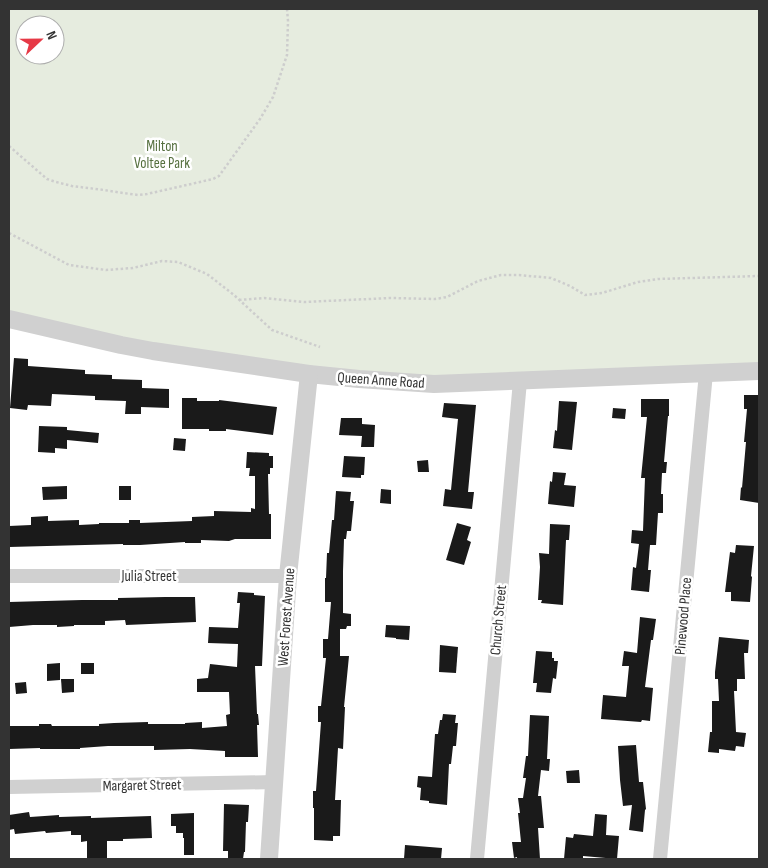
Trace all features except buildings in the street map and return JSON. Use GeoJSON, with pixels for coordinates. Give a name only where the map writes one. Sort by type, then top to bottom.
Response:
{"type":"FeatureCollection","features":[{"type":"Feature","properties":{"kind":"street","name":"Queen Anne Road"},"geometry":{"type":"LineString","coordinates":[[9,318],[153,351],[309,374],[359,379],[434,384],[759,371]]}},
{"type":"Feature","properties":{"kind":"street","name":"Pinewood Place"},"geometry":{"type":"LineString","coordinates":[[660,859],[706,373]]}},
{"type":"Feature","properties":{"kind":"street","name":"West Forest Avenue"},"geometry":{"type":"LineString","coordinates":[[269,859],[288,576],[309,374]]}},
{"type":"Feature","properties":{"kind":"street","name":"Church Street"},"geometry":{"type":"LineString","coordinates":[[477,859],[520,381]]}},
{"type":"Feature","properties":{"kind":"street","name":"Julia Street"},"geometry":{"type":"LineString","coordinates":[[9,576],[288,576]]}},
{"type":"Feature","properties":{"kind":"street","name":"Margaret Street"},"geometry":{"type":"LineString","coordinates":[[9,787],[275,782]]}},
{"type":"Feature","properties":{"kind":"path"},"geometry":{"type":"LineString","coordinates":[[9,146],[48,179],[72,186],[122,193],[146,194],[213,179],[219,176],[260,119],[273,97],[287,55],[287,9]]}},
{"type":"Feature","properties":{"kind":"path"},"geometry":{"type":"LineString","coordinates":[[9,233],[69,264],[106,270],[133,268],[162,261],[178,262],[207,274],[272,330],[320,347]]}},
{"type":"Feature","properties":{"kind":"path"},"geometry":{"type":"LineString","coordinates":[[239,300],[264,298],[304,302],[391,298],[435,299],[447,297],[478,281],[501,275],[551,278],[585,295],[602,293],[638,282],[658,279],[759,276]]}},
{"type":"Feature","properties":{"kind":"green space","name":"Milton Voltee Park"},"geometry":{"type":"Polygon","coordinates":[[[9,9],[759,9],[759,371],[359,379],[9,319],[9,9]]]}}]}
